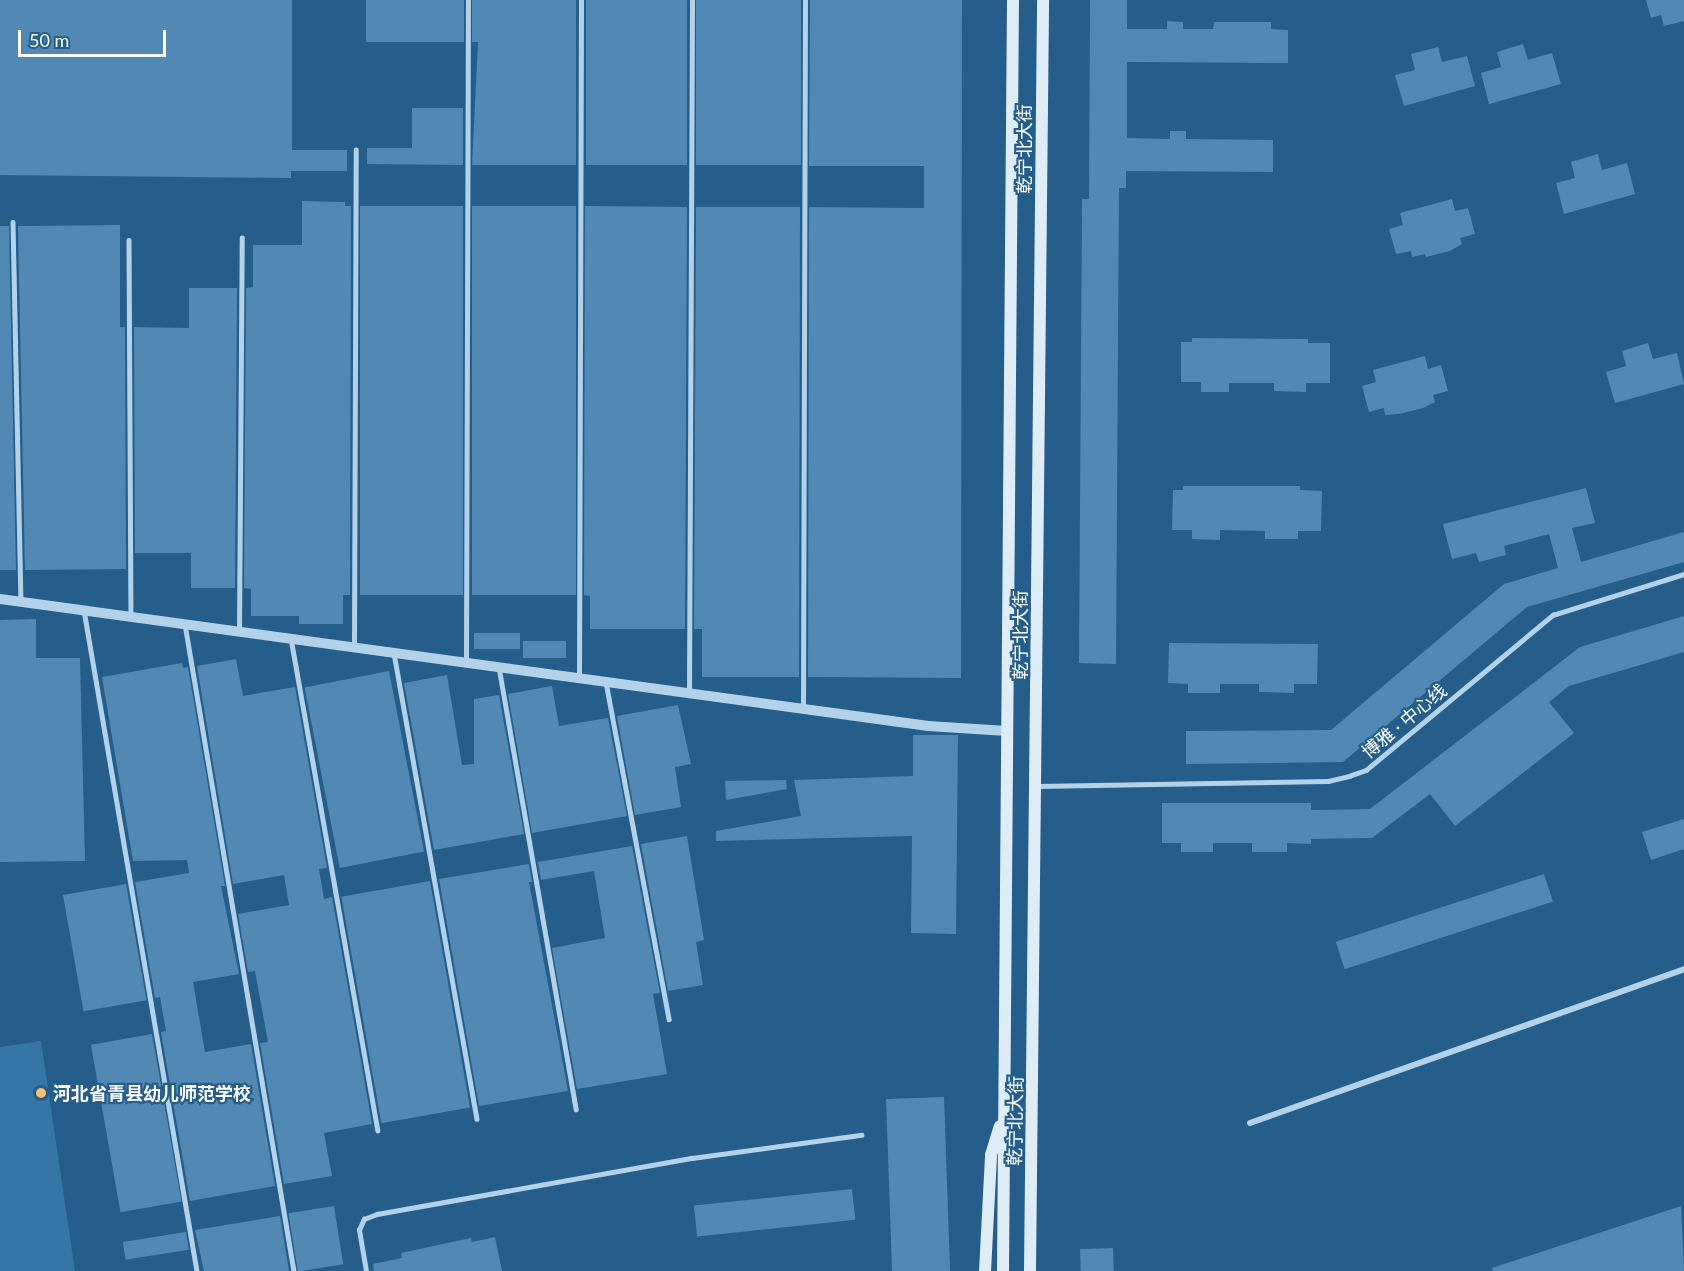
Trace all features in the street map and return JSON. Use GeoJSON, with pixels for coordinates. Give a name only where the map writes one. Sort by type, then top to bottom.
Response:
{"type":"FeatureCollection","features":[{"type":"Feature","properties":{"kind":"main road","name":"乾宁北大街"},"geometry":{"type":"LineString","coordinates":[[1003,1271],[1013,0]]}},
{"type":"Feature","properties":{"kind":"main road","name":"乾宁北大街"},"geometry":{"type":"LineString","coordinates":[[1030,1271],[1043,0]]}},
{"type":"Feature","properties":{"kind":"main road"},"geometry":{"type":"LineString","coordinates":[[986,1271],[991,1155],[1004,1114]]}},
{"type":"Feature","properties":{"kind":"street"},"geometry":{"type":"LineString","coordinates":[[0,599],[928,726],[1007,731]]}},
{"type":"Feature","properties":{"kind":"street"},"geometry":{"type":"LineString","coordinates":[[1250,1123],[1684,969]]}},
{"type":"Feature","properties":{"kind":"lane"},"geometry":{"type":"LineString","coordinates":[[466,662],[468,0]]}},
{"type":"Feature","properties":{"kind":"lane"},"geometry":{"type":"LineString","coordinates":[[579,678],[581,0]]}},
{"type":"Feature","properties":{"kind":"lane"},"geometry":{"type":"LineString","coordinates":[[690,693],[692,0]]}},
{"type":"Feature","properties":{"kind":"lane"},"geometry":{"type":"LineString","coordinates":[[803,709],[805,0]]}},
{"type":"Feature","properties":{"kind":"lane"},"geometry":{"type":"LineString","coordinates":[[354,647],[356,150]]}},
{"type":"Feature","properties":{"kind":"lane"},"geometry":{"type":"LineString","coordinates":[[13,222],[21,602]]}},
{"type":"Feature","properties":{"kind":"lane"},"geometry":{"type":"LineString","coordinates":[[239,632],[242,238]]}},
{"type":"Feature","properties":{"kind":"lane"},"geometry":{"type":"LineString","coordinates":[[129,240],[132,617]]}},
{"type":"Feature","properties":{"kind":"lane","name":"博雅 · 中心线"},"geometry":{"type":"LineString","coordinates":[[1036,786],[1328,781],[1350,776],[1366,770],[1554,615],[1684,574]]}},
{"type":"Feature","properties":{"kind":"lane"},"geometry":{"type":"LineString","coordinates":[[84,610],[197,1271]]}},
{"type":"Feature","properties":{"kind":"lane"},"geometry":{"type":"LineString","coordinates":[[185,624],[294,1271]]}},
{"type":"Feature","properties":{"kind":"lane"},"geometry":{"type":"LineString","coordinates":[[291,638],[378,1130]]}},
{"type":"Feature","properties":{"kind":"lane"},"geometry":{"type":"LineString","coordinates":[[394,653],[477,1119]]}},
{"type":"Feature","properties":{"kind":"lane"},"geometry":{"type":"LineString","coordinates":[[499,667],[576,1109]]}},
{"type":"Feature","properties":{"kind":"lane"},"geometry":{"type":"LineString","coordinates":[[606,682],[669,1019]]}},
{"type":"Feature","properties":{"kind":"lane"},"geometry":{"type":"LineString","coordinates":[[366,1271],[359,1230],[364,1219],[377,1214],[692,1158],[861,1135]]}},
{"type":"Feature","properties":{"kind":"shaded area"},"geometry":{"type":"Polygon","coordinates":[[[41,1041],[75,1271],[0,1271],[0,1047],[41,1041]]]}},
{"type":"Feature","properties":{"kind":"building"},"geometry":{"type":"Polygon","coordinates":[[[0,0],[292,0],[292,150],[347,150],[347,171],[291,171],[291,178],[0,175],[0,0]]]}},
{"type":"Feature","properties":{"kind":"building"},"geometry":{"type":"Polygon","coordinates":[[[366,0],[464,0],[464,42],[366,42],[366,0]]]}},
{"type":"Feature","properties":{"kind":"building"},"geometry":{"type":"Polygon","coordinates":[[[472,0],[576,0],[576,165],[472,165],[478,42],[472,42],[472,0]]]}},
{"type":"Feature","properties":{"kind":"building"},"geometry":{"type":"Polygon","coordinates":[[[586,0],[687,0],[687,165],[586,165],[586,0]]]}},
{"type":"Feature","properties":{"kind":"building"},"geometry":{"type":"Polygon","coordinates":[[[696,0],[801,0],[801,165],[696,165],[696,0]]]}},
{"type":"Feature","properties":{"kind":"building"},"geometry":{"type":"Polygon","coordinates":[[[810,0],[962,0],[961,678],[808,677],[809,207],[924,208],[924,166],[809,166],[810,0]]]}},
{"type":"Feature","properties":{"kind":"building"},"geometry":{"type":"Polygon","coordinates":[[[1090,0],[1127,0],[1127,29],[1167,29],[1167,21],[1183,22],[1183,29],[1213,29],[1214,22],[1271,22],[1271,29],[1288,30],[1288,63],[1127,62],[1127,138],[1170,139],[1170,131],[1186,131],[1186,139],[1273,140],[1273,172],[1126,171],[1126,188],[1119,188],[1116,664],[1079,663],[1082,199],[1089,199],[1090,0]]]}},
{"type":"Feature","properties":{"kind":"building"},"geometry":{"type":"Polygon","coordinates":[[[1646,0],[1684,0],[1684,21],[1664,26],[1661,15],[1651,18],[1646,0]]]}},
{"type":"Feature","properties":{"kind":"building"},"geometry":{"type":"Polygon","coordinates":[[[1523,44],[1528,60],[1552,53],[1561,84],[1489,104],[1481,73],[1501,67],[1497,52],[1523,44]]]}},
{"type":"Feature","properties":{"kind":"building"},"geometry":{"type":"Polygon","coordinates":[[[1438,47],[1442,62],[1467,56],[1475,86],[1404,106],[1395,75],[1415,70],[1411,54],[1438,47]]]}},
{"type":"Feature","properties":{"kind":"building"},"geometry":{"type":"Polygon","coordinates":[[[412,108],[463,108],[463,165],[367,164],[367,148],[412,148],[412,108]]]}},
{"type":"Feature","properties":{"kind":"building"},"geometry":{"type":"Polygon","coordinates":[[[1598,154],[1602,170],[1627,163],[1635,194],[1564,214],[1556,183],[1575,178],[1571,162],[1598,154]]]}},
{"type":"Feature","properties":{"kind":"building"},"geometry":{"type":"Polygon","coordinates":[[[1452,199],[1455,211],[1468,208],[1475,234],[1460,238],[1462,244],[1450,251],[1426,257],[1425,254],[1412,257],[1411,251],[1396,254],[1389,229],[1403,225],[1400,213],[1452,199]]]}},
{"type":"Feature","properties":{"kind":"building"},"geometry":{"type":"Polygon","coordinates":[[[302,201],[345,202],[345,206],[351,206],[350,595],[343,595],[343,624],[299,624],[299,616],[251,616],[251,589],[244,588],[246,288],[253,287],[253,245],[302,245],[302,201]]]}},
{"type":"Feature","properties":{"kind":"building"},"geometry":{"type":"Polygon","coordinates":[[[360,206],[463,206],[463,595],[360,595],[360,206]]]}},
{"type":"Feature","properties":{"kind":"building"},"geometry":{"type":"Polygon","coordinates":[[[472,206],[576,206],[576,595],[472,595],[472,206]]]}},
{"type":"Feature","properties":{"kind":"building"},"geometry":{"type":"Polygon","coordinates":[[[585,206],[687,207],[685,629],[590,629],[590,596],[584,595],[585,206]]]}},
{"type":"Feature","properties":{"kind":"building"},"geometry":{"type":"Polygon","coordinates":[[[696,207],[800,207],[799,677],[702,677],[702,629],[694,629],[696,207]]]}},
{"type":"Feature","properties":{"kind":"building"},"geometry":{"type":"Polygon","coordinates":[[[120,225],[120,327],[125,327],[126,569],[25,570],[18,226],[120,225]]]}},
{"type":"Feature","properties":{"kind":"building"},"geometry":{"type":"Polygon","coordinates":[[[0,226],[9,226],[16,570],[0,570],[0,226]]]}},
{"type":"Feature","properties":{"kind":"building"},"geometry":{"type":"Polygon","coordinates":[[[189,288],[237,288],[235,588],[191,588],[191,553],[135,553],[134,327],[189,328],[189,288]]]}},
{"type":"Feature","properties":{"kind":"building"},"geometry":{"type":"Polygon","coordinates":[[[1192,338],[1308,339],[1308,343],[1330,343],[1330,383],[1306,383],[1306,392],[1274,391],[1274,383],[1229,383],[1229,392],[1201,392],[1201,382],[1181,382],[1181,342],[1192,342],[1192,338]]]}},
{"type":"Feature","properties":{"kind":"building"},"geometry":{"type":"Polygon","coordinates":[[[1648,343],[1653,359],[1677,353],[1684,384],[1615,403],[1606,372],[1626,366],[1622,351],[1648,343]]]}},
{"type":"Feature","properties":{"kind":"building"},"geometry":{"type":"Polygon","coordinates":[[[1425,356],[1428,369],[1441,365],[1448,391],[1433,395],[1435,402],[1423,408],[1399,414],[1385,415],[1384,408],[1369,412],[1362,386],[1376,382],[1373,370],[1425,356]]]}},
{"type":"Feature","properties":{"kind":"building"},"geometry":{"type":"Polygon","coordinates":[[[1183,486],[1300,486],[1300,490],[1322,491],[1321,531],[1298,531],[1298,539],[1265,539],[1265,531],[1220,530],[1220,540],[1192,539],[1192,530],[1172,530],[1173,490],[1183,490],[1183,486]]]}},
{"type":"Feature","properties":{"kind":"building"},"geometry":{"type":"Polygon","coordinates":[[[1586,488],[1595,523],[1572,528],[1581,562],[1684,532],[1684,562],[1527,607],[1343,762],[1186,764],[1186,731],[1331,730],[1504,584],[1558,568],[1549,534],[1504,546],[1506,555],[1479,562],[1476,553],[1452,559],[1443,524],[1586,488]]]}},
{"type":"Feature","properties":{"kind":"building"},"geometry":{"type":"Polygon","coordinates":[[[1684,616],[1684,652],[1569,686],[1549,702],[1574,733],[1455,826],[1430,794],[1372,838],[1311,839],[1311,844],[1287,843],[1287,852],[1252,852],[1252,843],[1213,843],[1213,852],[1181,852],[1181,843],[1162,843],[1162,803],[1311,803],[1311,810],[1370,809],[1580,647],[1684,616]]]}},
{"type":"Feature","properties":{"kind":"building"},"geometry":{"type":"Polygon","coordinates":[[[36,619],[36,658],[80,658],[85,861],[0,862],[0,620],[36,619]]]}},
{"type":"Feature","properties":{"kind":"building"},"geometry":{"type":"Polygon","coordinates":[[[474,633],[520,633],[520,649],[474,649],[474,633]]]}},
{"type":"Feature","properties":{"kind":"building"},"geometry":{"type":"Polygon","coordinates":[[[523,641],[566,641],[566,658],[523,658],[523,641]]]}},
{"type":"Feature","properties":{"kind":"building"},"geometry":{"type":"Polygon","coordinates":[[[1169,643],[1318,644],[1317,684],[1294,684],[1294,693],[1259,692],[1259,684],[1220,684],[1220,693],[1188,693],[1188,684],[1168,683],[1169,643]]]}},
{"type":"Feature","properties":{"kind":"building"},"geometry":{"type":"Polygon","coordinates":[[[236,659],[243,696],[295,687],[327,868],[319,869],[324,899],[332,897],[372,1124],[324,1133],[332,1176],[284,1184],[260,1043],[268,1042],[255,971],[248,972],[238,914],[289,905],[284,875],[233,884],[197,666],[236,659]]]}},
{"type":"Feature","properties":{"kind":"building"},"geometry":{"type":"Polygon","coordinates":[[[182,663],[183,668],[188,667],[225,886],[221,886],[239,974],[193,982],[205,1052],[251,1044],[275,1186],[190,1201],[161,1032],[166,1031],[160,997],[155,998],[135,882],[189,873],[187,860],[133,861],[102,677],[182,663]]]}},
{"type":"Feature","properties":{"kind":"building"},"geometry":{"type":"Polygon","coordinates":[[[389,671],[424,852],[340,868],[305,687],[389,671]]]}},
{"type":"Feature","properties":{"kind":"building"},"geometry":{"type":"Polygon","coordinates":[[[447,675],[462,765],[474,764],[474,699],[499,695],[524,834],[434,850],[404,683],[447,675]]]}},
{"type":"Feature","properties":{"kind":"building"},"geometry":{"type":"Polygon","coordinates":[[[552,686],[559,726],[608,718],[627,816],[532,833],[508,694],[552,686]]]}},
{"type":"Feature","properties":{"kind":"building"},"geometry":{"type":"Polygon","coordinates":[[[678,705],[691,764],[675,767],[681,807],[635,815],[617,716],[678,705]]]}},
{"type":"Feature","properties":{"kind":"building"},"geometry":{"type":"Polygon","coordinates":[[[913,735],[958,735],[956,934],[911,933],[912,836],[716,841],[716,831],[801,816],[794,780],[913,776],[913,735]]]}},
{"type":"Feature","properties":{"kind":"building"},"geometry":{"type":"Polygon","coordinates":[[[786,780],[787,789],[726,800],[725,781],[786,780]]]}},
{"type":"Feature","properties":{"kind":"building"},"geometry":{"type":"Polygon","coordinates":[[[1684,819],[1684,849],[1651,860],[1642,832],[1684,819]]]}},
{"type":"Feature","properties":{"kind":"building"},"geometry":{"type":"Polygon","coordinates":[[[687,836],[704,940],[696,942],[703,985],[668,991],[641,844],[687,836]]]}},
{"type":"Feature","properties":{"kind":"building"},"geometry":{"type":"Polygon","coordinates":[[[632,846],[660,993],[653,994],[667,1074],[577,1089],[552,948],[605,938],[594,871],[541,880],[538,862],[632,846]]]}},
{"type":"Feature","properties":{"kind":"building"},"geometry":{"type":"Polygon","coordinates":[[[529,864],[532,882],[529,882],[568,1091],[479,1106],[439,879],[529,864]]]}},
{"type":"Feature","properties":{"kind":"building"},"geometry":{"type":"Polygon","coordinates":[[[1544,874],[1553,902],[1345,969],[1336,942],[1544,874]]]}},
{"type":"Feature","properties":{"kind":"building"},"geometry":{"type":"Polygon","coordinates":[[[430,881],[470,1108],[381,1123],[341,897],[430,881]]]}},
{"type":"Feature","properties":{"kind":"building"},"geometry":{"type":"Polygon","coordinates":[[[126,884],[146,1000],[83,1011],[63,895],[126,884]]]}},
{"type":"Feature","properties":{"kind":"building"},"geometry":{"type":"Polygon","coordinates":[[[152,1034],[182,1201],[120,1212],[91,1045],[152,1034]]]}},
{"type":"Feature","properties":{"kind":"building"},"geometry":{"type":"Polygon","coordinates":[[[944,1097],[950,1271],[892,1271],[886,1099],[944,1097]]]}},
{"type":"Feature","properties":{"kind":"building"},"geometry":{"type":"Polygon","coordinates":[[[852,1189],[855,1220],[697,1236],[694,1206],[852,1189]]]}},
{"type":"Feature","properties":{"kind":"building"},"geometry":{"type":"Polygon","coordinates":[[[334,1206],[343,1264],[298,1271],[289,1213],[334,1206]]]}},
{"type":"Feature","properties":{"kind":"building"},"geometry":{"type":"Polygon","coordinates":[[[1681,1206],[1684,1271],[1493,1271],[1492,1268],[1681,1206]]]}},
{"type":"Feature","properties":{"kind":"building"},"geometry":{"type":"Polygon","coordinates":[[[280,1216],[289,1271],[204,1271],[195,1230],[280,1216]]]}},
{"type":"Feature","properties":{"kind":"building"},"geometry":{"type":"Polygon","coordinates":[[[186,1232],[189,1250],[126,1260],[123,1242],[186,1232]]]}},
{"type":"Feature","properties":{"kind":"building"},"geometry":{"type":"Polygon","coordinates":[[[495,1237],[502,1271],[374,1271],[373,1264],[402,1258],[401,1253],[471,1238],[472,1242],[495,1237]]]}},
{"type":"Feature","properties":{"kind":"building"},"geometry":{"type":"Polygon","coordinates":[[[1113,1248],[1114,1271],[1081,1271],[1080,1249],[1113,1248]]]}},
{"type":"Feature","properties":{"kind":"place","name":"河北省青县幼儿师范学校"},"geometry":{"type":"Point","coordinates":[41,1093]}}]}
